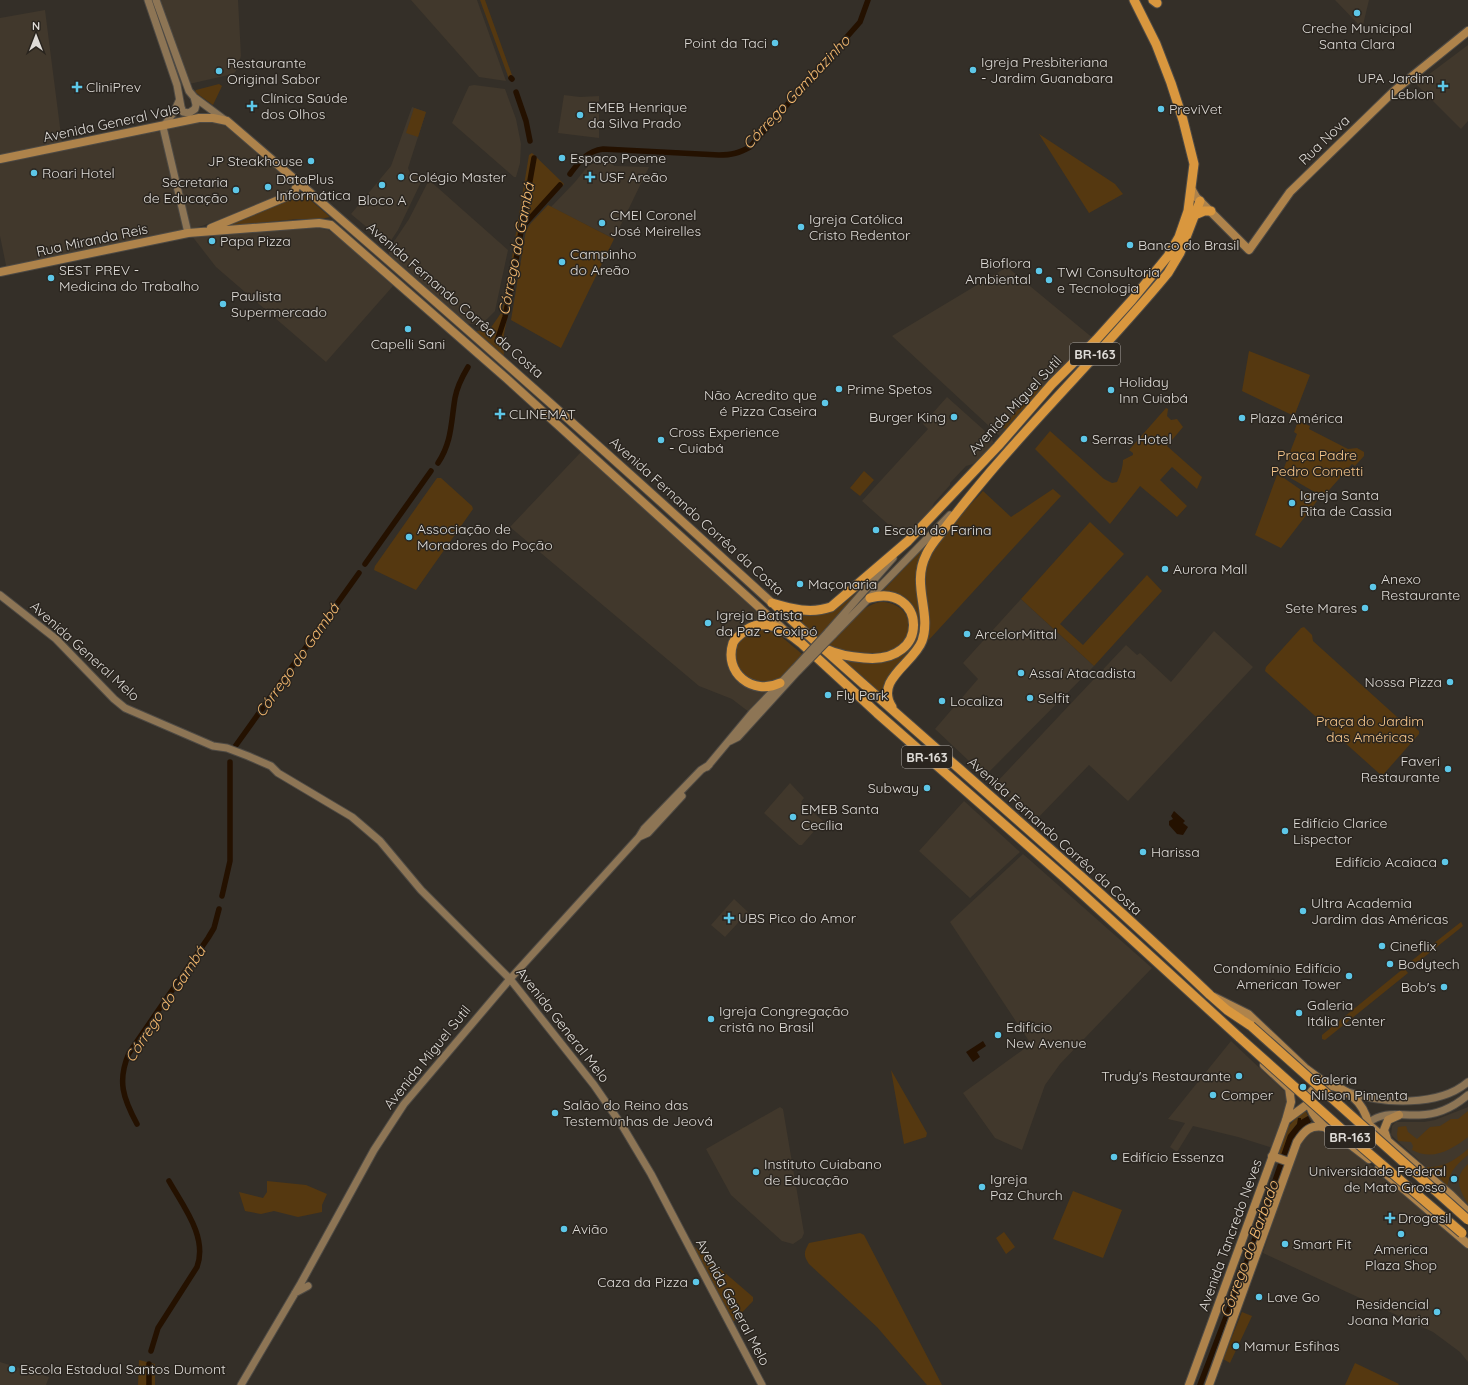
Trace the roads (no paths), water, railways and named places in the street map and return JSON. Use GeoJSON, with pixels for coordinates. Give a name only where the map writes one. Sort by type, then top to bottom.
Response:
{"type":"FeatureCollection","features":[{"type":"Feature","properties":{"kind":"highway","name":"Avenida Miguel Sutil"},"geometry":{"type":"LineString","coordinates":[[908,541],[998,446],[1052,384],[1096,340],[1168,256],[1179,237],[1188,211],[1192,190],[1194,164],[1181,110],[1156,44],[1134,0]]}},
{"type":"Feature","properties":{"kind":"highway"},"geometry":{"type":"LineString","coordinates":[[1138,9],[1142,0]]}},
{"type":"Feature","properties":{"kind":"highway","name":"Avenida Miguel Sutil"},"geometry":{"type":"LineString","coordinates":[[971,494],[1043,410],[1168,273],[1180,253],[1197,214],[1200,201]]}},
{"type":"Feature","properties":{"kind":"highway"},"geometry":{"type":"LineString","coordinates":[[1197,214],[1204,211],[1211,212]]}},
{"type":"Feature","properties":{"kind":"highway","name":"BR-163"},"geometry":{"type":"LineString","coordinates":[[894,710],[888,697],[889,683],[917,650],[924,634],[919,584],[920,568],[926,553],[971,494]]}},
{"type":"Feature","properties":{"kind":"highway"},"geometry":{"type":"LineString","coordinates":[[772,603],[803,610],[815,610],[831,607],[908,541]]}},
{"type":"Feature","properties":{"kind":"highway"},"geometry":{"type":"LineString","coordinates":[[814,641],[831,651],[855,658],[869,659],[883,658],[894,654],[905,646],[914,633],[915,625],[911,612],[901,601],[890,596],[870,598]]}},
{"type":"Feature","properties":{"kind":"highway","name":"Avenida Fernando Corrêa da Costa"},"geometry":{"type":"LineString","coordinates":[[772,603],[894,710],[955,766],[1033,832],[1210,995],[1227,1010],[1251,1026],[1468,1220]]}},
{"type":"Feature","properties":{"kind":"highway","name":"BR-163"},"geometry":{"type":"LineString","coordinates":[[780,683],[761,688],[745,681],[734,668],[732,651],[733,642],[739,635],[753,626],[760,624],[776,627],[790,634]]}},
{"type":"Feature","properties":{"kind":"highway","name":"Avenida Fernando Corrêa da Costa"},"geometry":{"type":"LineString","coordinates":[[790,634],[1065,878],[1364,1149],[1465,1236]]}},
{"type":"Feature","properties":{"kind":"main road"},"geometry":{"type":"LineString","coordinates":[[148,0],[177,86],[182,111],[189,114],[196,107],[194,97],[189,91],[176,58],[156,0]]}},
{"type":"Feature","properties":{"kind":"main road","name":"Rua Nova"},"geometry":{"type":"LineString","coordinates":[[1211,212],[1249,250],[1290,192],[1394,90],[1468,31]]}},
{"type":"Feature","properties":{"kind":"main road","name":"Avenida Fernando Corrêa da Costa"},"geometry":{"type":"LineString","coordinates":[[194,97],[227,121],[366,240],[465,329],[541,394],[772,603]]}},
{"type":"Feature","properties":{"kind":"main road"},"geometry":{"type":"LineString","coordinates":[[180,99],[174,112],[163,127],[188,233]]}},
{"type":"Feature","properties":{"kind":"main road","name":"Avenida General Vale"},"geometry":{"type":"LineString","coordinates":[[0,159],[163,127],[199,118],[213,118],[227,121]]}},
{"type":"Feature","properties":{"kind":"main road"},"geometry":{"type":"LineString","coordinates":[[205,231],[288,196],[294,192],[298,183]]}},
{"type":"Feature","properties":{"kind":"main road"},"geometry":{"type":"LineString","coordinates":[[1192,190],[1211,212]]}},
{"type":"Feature","properties":{"kind":"main road","name":"Avenida Fernando Corrêa da Costa"},"geometry":{"type":"LineString","coordinates":[[205,231],[319,223],[332,226],[506,378],[790,634]]}},
{"type":"Feature","properties":{"kind":"main road","name":"Rua Miranda Reis"},"geometry":{"type":"LineString","coordinates":[[0,272],[188,233],[205,231]]}},
{"type":"Feature","properties":{"kind":"main road","name":"Avenida Miguel Sutil"},"geometry":{"type":"LineString","coordinates":[[830,633],[870,598],[971,494]]}},
{"type":"Feature","properties":{"kind":"main road","name":"Avenida Miguel Sutil"},"geometry":{"type":"LineString","coordinates":[[830,633],[908,541]]}},
{"type":"Feature","properties":{"kind":"main road","name":"Avenida General Melo"},"geometry":{"type":"LineString","coordinates":[[0,595],[56,639],[114,699],[125,708],[267,769],[274,770],[352,817],[380,841],[421,890],[510,979],[594,1085],[623,1126],[654,1181],[762,1385]]}},
{"type":"Feature","properties":{"kind":"main road"},"geometry":{"type":"LineString","coordinates":[[796,670],[830,633]]}},
{"type":"Feature","properties":{"kind":"main road","name":"Avenida Miguel Sutil"},"geometry":{"type":"LineString","coordinates":[[241,1385],[374,1150],[404,1104],[510,979],[639,837],[644,829],[701,770],[709,765],[730,742],[752,713],[780,683],[796,670]]}},
{"type":"Feature","properties":{"kind":"main road","name":"Avenida Miguel Sutil"},"geometry":{"type":"LineString","coordinates":[[730,742],[738,737],[796,670]]}},
{"type":"Feature","properties":{"kind":"main road","name":"Avenida Fernando Corrêa da Costa"},"geometry":{"type":"LineString","coordinates":[[1210,995],[1248,1014],[1314,1076],[1328,1085]]}},
{"type":"Feature","properties":{"kind":"main road","name":"Avenida Fernando Corrêa da Costa"},"geometry":{"type":"LineString","coordinates":[[1217,1016],[1234,1038],[1310,1106]]}},
{"type":"Feature","properties":{"kind":"main road"},"geometry":{"type":"LineString","coordinates":[[1468,1082],[1446,1096],[1428,1100],[1370,1098],[1351,1095],[1328,1085],[1316,1088],[1311,1094],[1310,1106],[1321,1124],[1342,1138],[1468,1244]]}},
{"type":"Feature","properties":{"kind":"main road","name":"Avenida Tancredo Neves"},"geometry":{"type":"LineString","coordinates":[[1189,1385],[1274,1156],[1291,1102],[1289,1088]]}},
{"type":"Feature","properties":{"kind":"main road"},"geometry":{"type":"LineString","coordinates":[[1351,1095],[1361,1108],[1368,1124],[1468,1212]]}},
{"type":"Feature","properties":{"kind":"main road"},"geometry":{"type":"LineString","coordinates":[[1342,1138],[1351,1139],[1358,1136],[1365,1131],[1368,1124],[1382,1115],[1433,1114],[1457,1104],[1468,1095]]}},
{"type":"Feature","properties":{"kind":"main road"},"geometry":{"type":"LineString","coordinates":[[1286,1120],[1310,1106]]}},
{"type":"Feature","properties":{"kind":"main road"},"geometry":{"type":"LineString","coordinates":[[1389,1141],[1385,1134],[1384,1126],[1388,1120],[1399,1115]]}},
{"type":"Feature","properties":{"kind":"main road"},"geometry":{"type":"LineString","coordinates":[[1209,1385],[1288,1161],[1297,1142],[1308,1128],[1321,1124]]}},
{"type":"Feature","properties":{"kind":"main road"},"geometry":{"type":"LineString","coordinates":[[1274,1156],[1288,1161]]}},
{"type":"Feature","properties":{"kind":"main road"},"geometry":{"type":"LineString","coordinates":[[293,1294],[308,1286]]}},
{"type":"Feature","properties":{"kind":"water"},"geometry":{"type":"Polygon","coordinates":[[[1174,811],[1185,821],[1183,823],[1188,827],[1183,835],[1177,834],[1169,825],[1169,821],[1173,819],[1171,816],[1174,811]]]}},
{"type":"Feature","properties":{"kind":"water"},"geometry":{"type":"Polygon","coordinates":[[[983,1041],[986,1046],[977,1052],[980,1057],[973,1062],[966,1052],[983,1041]]]}},
{"type":"Feature","properties":{"kind":"water","name":"Córrego do Barbado"},"geometry":{"type":"Polygon","coordinates":[[[1308,1116],[1311,1122],[1299,1131],[1295,1138],[1203,1385],[1197,1385],[1240,1273],[1288,1135],[1297,1124],[1298,1118],[1301,1118],[1301,1120],[1308,1116]]]}},
{"type":"Feature","properties":{"kind":"waterway","name":"Córrego Gambazinho"},"geometry":{"type":"LineString","coordinates":[[570,174],[580,161],[592,152],[603,149],[728,155],[750,147],[860,22],[868,0]]}},
{"type":"Feature","properties":{"kind":"waterway","name":"Córrego do Gambá"},"geometry":{"type":"LineString","coordinates":[[516,92],[526,121],[530,141]]}},
{"type":"Feature","properties":{"kind":"waterway","name":"Córrego do Gambá"},"geometry":{"type":"LineString","coordinates":[[497,341],[505,317],[534,158]]}},
{"type":"Feature","properties":{"kind":"waterway","name":"Córrego Gambazinho"},"geometry":{"type":"LineString","coordinates":[[523,226],[560,185]]}},
{"type":"Feature","properties":{"kind":"waterway","name":"Córrego do Gambá"},"geometry":{"type":"LineString","coordinates":[[438,463],[443,455],[448,440],[457,390],[468,367]]}},
{"type":"Feature","properties":{"kind":"waterway","name":"Córrego do Gambá"},"geometry":{"type":"LineString","coordinates":[[365,564],[431,471]]}},
{"type":"Feature","properties":{"kind":"waterway","name":"Córrego do Gambá"},"geometry":{"type":"LineString","coordinates":[[234,748],[359,573]]}},
{"type":"Feature","properties":{"kind":"waterway","name":"Córrego do Gambá"},"geometry":{"type":"LineString","coordinates":[[222,896],[230,861],[230,762]]}},
{"type":"Feature","properties":{"kind":"waterway","name":"Córrego do Gambá"},"geometry":{"type":"LineString","coordinates":[[137,1124],[128,1106],[123,1089],[123,1072],[125,1063],[129,1053],[208,938],[214,928],[219,909]]}},
{"type":"Feature","properties":{"kind":"waterway","name":"Córrego do Gambá"},"geometry":{"type":"LineString","coordinates":[[151,1351],[158,1328],[197,1267],[200,1256],[197,1233],[187,1211],[169,1181]]}},
{"type":"Feature","properties":{"kind":"waterway","name":"Córrego do Gambá"},"geometry":{"type":"LineString","coordinates":[[149,1364],[149,1385]]}},
{"type":"Feature","properties":{"kind":"place","name":"Creche Municipal Santa Clara"},"geometry":{"type":"Point","coordinates":[1357,13]}},
{"type":"Feature","properties":{"kind":"place","name":"Point da Taci"},"geometry":{"type":"Point","coordinates":[775,43]}},
{"type":"Feature","properties":{"kind":"place","name":"Igreja Presbiteriana - Jardim Guanabara"},"geometry":{"type":"Point","coordinates":[973,70]}},
{"type":"Feature","properties":{"kind":"place","name":"Restaurante Original Sabor"},"geometry":{"type":"Point","coordinates":[219,71]}},
{"type":"Feature","properties":{"kind":"place","name":"UPA Jardim Leblon"},"geometry":{"type":"Point","coordinates":[1443,86]}},
{"type":"Feature","properties":{"kind":"place","name":"CliniPrev"},"geometry":{"type":"Point","coordinates":[77,87]}},
{"type":"Feature","properties":{"kind":"place","name":"Clínica Saúde dos Olhos"},"geometry":{"type":"Point","coordinates":[252,106]}},
{"type":"Feature","properties":{"kind":"place","name":"PreviVet"},"geometry":{"type":"Point","coordinates":[1161,109]}},
{"type":"Feature","properties":{"kind":"place","name":"EMEB Henrique da Silva Prado"},"geometry":{"type":"Point","coordinates":[580,115]}},
{"type":"Feature","properties":{"kind":"place","name":"Espaço Poeme"},"geometry":{"type":"Point","coordinates":[562,158]}},
{"type":"Feature","properties":{"kind":"place","name":"JP Steakhouse"},"geometry":{"type":"Point","coordinates":[311,161]}},
{"type":"Feature","properties":{"kind":"place","name":"Roari Hotel"},"geometry":{"type":"Point","coordinates":[34,173]}},
{"type":"Feature","properties":{"kind":"place","name":"Colégio Master"},"geometry":{"type":"Point","coordinates":[401,177]}},
{"type":"Feature","properties":{"kind":"place","name":"USF Areão"},"geometry":{"type":"Point","coordinates":[590,177]}},
{"type":"Feature","properties":{"kind":"place","name":"Bloco A"},"geometry":{"type":"Point","coordinates":[382,185]}},
{"type":"Feature","properties":{"kind":"place","name":"DataPlus Informática"},"geometry":{"type":"Point","coordinates":[268,187]}},
{"type":"Feature","properties":{"kind":"place","name":"Secretaria de Educação"},"geometry":{"type":"Point","coordinates":[236,190]}},
{"type":"Feature","properties":{"kind":"place","name":"CMEI Coronel José Meirelles"},"geometry":{"type":"Point","coordinates":[602,223]}},
{"type":"Feature","properties":{"kind":"place","name":"Igreja Católica Cristo Redentor"},"geometry":{"type":"Point","coordinates":[801,227]}},
{"type":"Feature","properties":{"kind":"place","name":"Papa Pizza"},"geometry":{"type":"Point","coordinates":[212,241]}},
{"type":"Feature","properties":{"kind":"place","name":"Banco do Brasil"},"geometry":{"type":"Point","coordinates":[1130,245]}},
{"type":"Feature","properties":{"kind":"place","name":"Campinho do Areão"},"geometry":{"type":"Point","coordinates":[562,262]}},
{"type":"Feature","properties":{"kind":"place","name":"Bioflora Ambiental"},"geometry":{"type":"Point","coordinates":[1039,271]}},
{"type":"Feature","properties":{"kind":"place","name":"SEST PREV - Medicina do Trabalho"},"geometry":{"type":"Point","coordinates":[51,278]}},
{"type":"Feature","properties":{"kind":"place","name":"TWI Consultoria e Tecnologia"},"geometry":{"type":"Point","coordinates":[1049,280]}},
{"type":"Feature","properties":{"kind":"place","name":"Paulista Supermercado"},"geometry":{"type":"Point","coordinates":[223,304]}},
{"type":"Feature","properties":{"kind":"place","name":"Capelli Sani"},"geometry":{"type":"Point","coordinates":[408,329]}},
{"type":"Feature","properties":{"kind":"place","name":"Prime Spetos"},"geometry":{"type":"Point","coordinates":[839,389]}},
{"type":"Feature","properties":{"kind":"place","name":"Holiday Inn Cuiabá"},"geometry":{"type":"Point","coordinates":[1111,390]}},
{"type":"Feature","properties":{"kind":"place","name":"Não Acredito que é Pizza Caseira"},"geometry":{"type":"Point","coordinates":[825,403]}},
{"type":"Feature","properties":{"kind":"place","name":"CLINEMAT"},"geometry":{"type":"Point","coordinates":[500,414]}},
{"type":"Feature","properties":{"kind":"place","name":"Burger King"},"geometry":{"type":"Point","coordinates":[954,417]}},
{"type":"Feature","properties":{"kind":"place","name":"Plaza América"},"geometry":{"type":"Point","coordinates":[1242,418]}},
{"type":"Feature","properties":{"kind":"place","name":"Serras Hotel"},"geometry":{"type":"Point","coordinates":[1084,439]}},
{"type":"Feature","properties":{"kind":"place","name":"Cross Experience - Cuiabá"},"geometry":{"type":"Point","coordinates":[661,440]}},
{"type":"Feature","properties":{"kind":"place","name":"Igreja Santa Rita de Cassia"},"geometry":{"type":"Point","coordinates":[1292,503]}},
{"type":"Feature","properties":{"kind":"place","name":"Escola do Farina"},"geometry":{"type":"Point","coordinates":[876,530]}},
{"type":"Feature","properties":{"kind":"place","name":"Associação de Moradores do Poção"},"geometry":{"type":"Point","coordinates":[409,537]}},
{"type":"Feature","properties":{"kind":"place","name":"Aurora Mall"},"geometry":{"type":"Point","coordinates":[1165,569]}},
{"type":"Feature","properties":{"kind":"place","name":"Maçonaria"},"geometry":{"type":"Point","coordinates":[800,584]}},
{"type":"Feature","properties":{"kind":"place","name":"Anexo Restaurante"},"geometry":{"type":"Point","coordinates":[1373,587]}},
{"type":"Feature","properties":{"kind":"place","name":"Sete Mares"},"geometry":{"type":"Point","coordinates":[1365,608]}},
{"type":"Feature","properties":{"kind":"place","name":"Igreja Batista da Paz - Coxipó"},"geometry":{"type":"Point","coordinates":[708,623]}},
{"type":"Feature","properties":{"kind":"place","name":"ArcelorMittal"},"geometry":{"type":"Point","coordinates":[967,634]}},
{"type":"Feature","properties":{"kind":"place","name":"Assaí Atacadista"},"geometry":{"type":"Point","coordinates":[1021,673]}},
{"type":"Feature","properties":{"kind":"place","name":"Nossa Pizza"},"geometry":{"type":"Point","coordinates":[1450,682]}},
{"type":"Feature","properties":{"kind":"place","name":"Fly Park"},"geometry":{"type":"Point","coordinates":[828,695]}},
{"type":"Feature","properties":{"kind":"place","name":"Selfit"},"geometry":{"type":"Point","coordinates":[1030,698]}},
{"type":"Feature","properties":{"kind":"place","name":"Localiza"},"geometry":{"type":"Point","coordinates":[942,701]}},
{"type":"Feature","properties":{"kind":"place","name":"Faveri Restaurante"},"geometry":{"type":"Point","coordinates":[1448,769]}},
{"type":"Feature","properties":{"kind":"place","name":"Subway"},"geometry":{"type":"Point","coordinates":[927,788]}},
{"type":"Feature","properties":{"kind":"place","name":"EMEB Santa Cecília"},"geometry":{"type":"Point","coordinates":[793,817]}},
{"type":"Feature","properties":{"kind":"place","name":"Edifício Clarice Lispector"},"geometry":{"type":"Point","coordinates":[1285,831]}},
{"type":"Feature","properties":{"kind":"place","name":"Harissa"},"geometry":{"type":"Point","coordinates":[1143,852]}},
{"type":"Feature","properties":{"kind":"place","name":"Edifício Acaiaca"},"geometry":{"type":"Point","coordinates":[1445,862]}},
{"type":"Feature","properties":{"kind":"place","name":"Ultra Academia Jardim das Américas"},"geometry":{"type":"Point","coordinates":[1303,911]}},
{"type":"Feature","properties":{"kind":"place","name":"UBS Pico do Amor"},"geometry":{"type":"Point","coordinates":[729,918]}},
{"type":"Feature","properties":{"kind":"place","name":"Cineflix"},"geometry":{"type":"Point","coordinates":[1382,946]}},
{"type":"Feature","properties":{"kind":"place","name":"Bodytech"},"geometry":{"type":"Point","coordinates":[1390,964]}},
{"type":"Feature","properties":{"kind":"place","name":"Condomínio Edifício American Tower"},"geometry":{"type":"Point","coordinates":[1349,976]}},
{"type":"Feature","properties":{"kind":"place","name":"Bob's"},"geometry":{"type":"Point","coordinates":[1444,987]}},
{"type":"Feature","properties":{"kind":"place","name":"Galeria Itália Center"},"geometry":{"type":"Point","coordinates":[1299,1013]}},
{"type":"Feature","properties":{"kind":"place","name":"Igreja Congregação cristã no Brasil"},"geometry":{"type":"Point","coordinates":[711,1019]}},
{"type":"Feature","properties":{"kind":"place","name":"Edifício New Avenue"},"geometry":{"type":"Point","coordinates":[998,1035]}},
{"type":"Feature","properties":{"kind":"place","name":"Trudy's Restaurante"},"geometry":{"type":"Point","coordinates":[1239,1076]}},
{"type":"Feature","properties":{"kind":"place","name":"Galeria Nilson Pimenta"},"geometry":{"type":"Point","coordinates":[1303,1087]}},
{"type":"Feature","properties":{"kind":"place","name":"Comper"},"geometry":{"type":"Point","coordinates":[1213,1095]}},
{"type":"Feature","properties":{"kind":"place","name":"Salão do Reino das Testemunhas de Jeová"},"geometry":{"type":"Point","coordinates":[555,1113]}},
{"type":"Feature","properties":{"kind":"place","name":"Edifício Essenza"},"geometry":{"type":"Point","coordinates":[1114,1157]}},
{"type":"Feature","properties":{"kind":"place","name":"Instituto Cuiabano de Educação"},"geometry":{"type":"Point","coordinates":[756,1172]}},
{"type":"Feature","properties":{"kind":"place","name":"Universidade Federal de Mato Grosso"},"geometry":{"type":"Point","coordinates":[1454,1179]}},
{"type":"Feature","properties":{"kind":"place","name":"Igreja Paz Church"},"geometry":{"type":"Point","coordinates":[982,1187]}},
{"type":"Feature","properties":{"kind":"place","name":"Drogasil"},"geometry":{"type":"Point","coordinates":[1390,1218]}},
{"type":"Feature","properties":{"kind":"place","name":"Avião"},"geometry":{"type":"Point","coordinates":[564,1229]}},
{"type":"Feature","properties":{"kind":"place","name":"America Plaza Shop"},"geometry":{"type":"Point","coordinates":[1401,1234]}},
{"type":"Feature","properties":{"kind":"place","name":"Smart Fit"},"geometry":{"type":"Point","coordinates":[1285,1244]}},
{"type":"Feature","properties":{"kind":"place","name":"Caza da Pizza"},"geometry":{"type":"Point","coordinates":[696,1282]}},
{"type":"Feature","properties":{"kind":"place","name":"Lave Go"},"geometry":{"type":"Point","coordinates":[1259,1297]}},
{"type":"Feature","properties":{"kind":"place","name":"Residencial Joana Maria"},"geometry":{"type":"Point","coordinates":[1437,1312]}},
{"type":"Feature","properties":{"kind":"place","name":"Mamur Esfihas"},"geometry":{"type":"Point","coordinates":[1236,1346]}},
{"type":"Feature","properties":{"kind":"place","name":"Escola Estadual Santos Dumont"},"geometry":{"type":"Point","coordinates":[12,1369]}},
{"type":"Feature","properties":{"kind":"park label","name":"Praça Padre Pedro Cometti"},"geometry":{"type":"Point","coordinates":[1317,464]}},
{"type":"Feature","properties":{"kind":"park label","name":"Praça do Jardim das Américas"},"geometry":{"type":"Point","coordinates":[1370,730]}}]}
